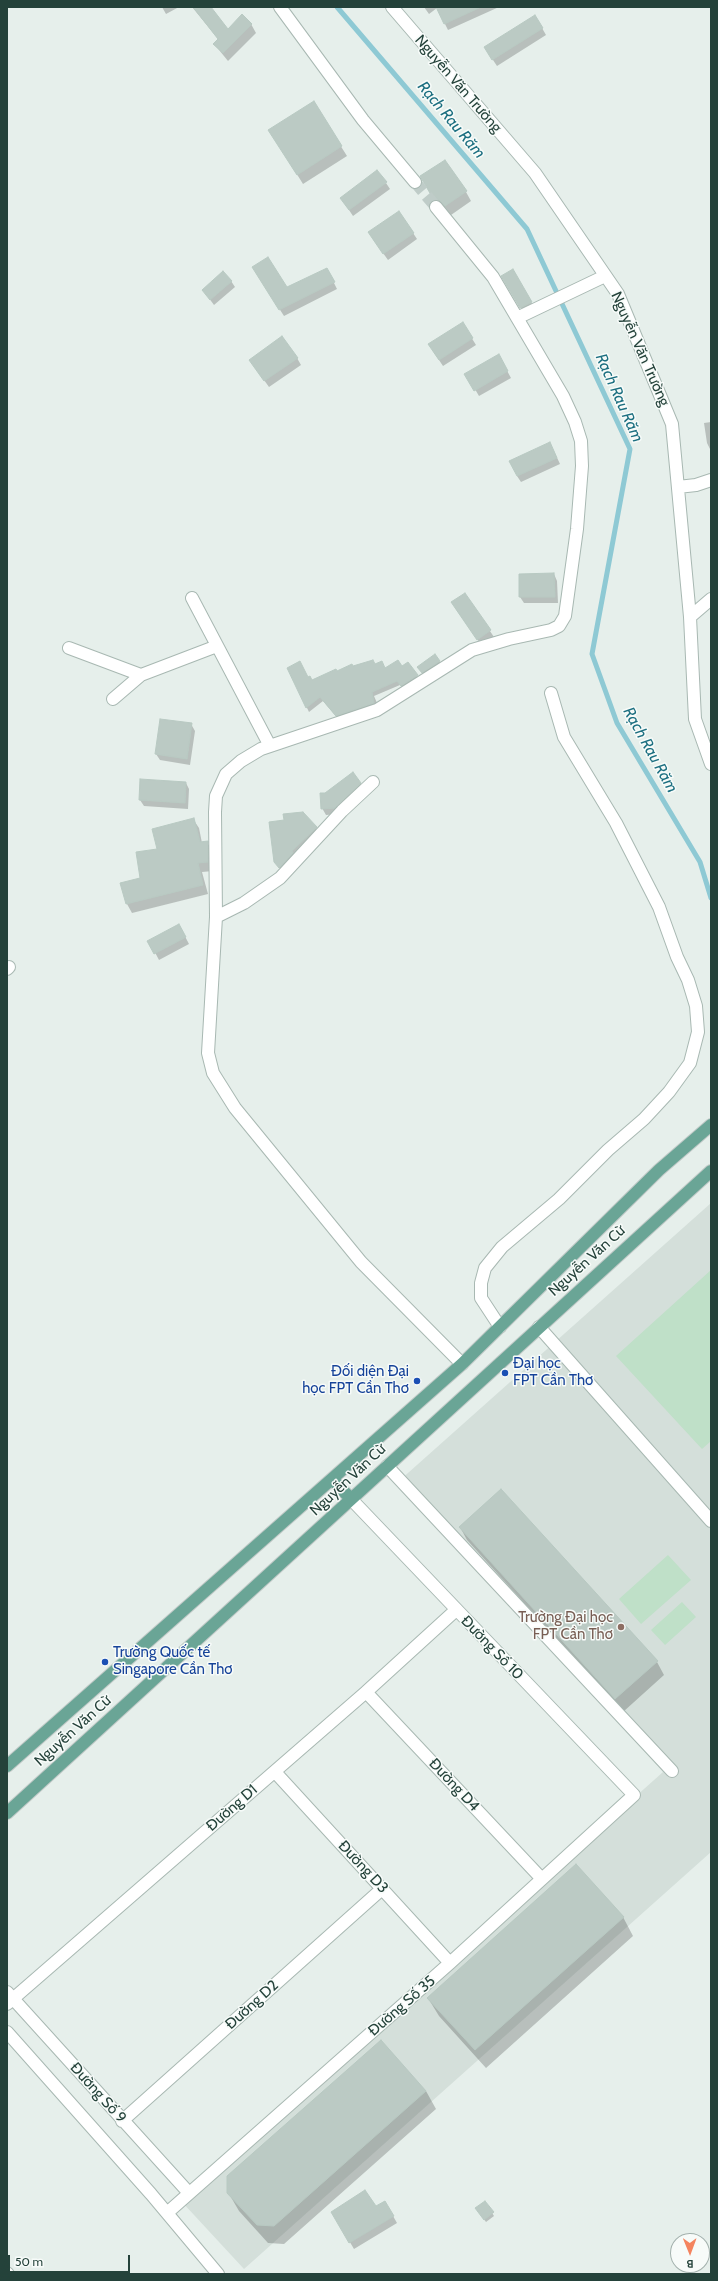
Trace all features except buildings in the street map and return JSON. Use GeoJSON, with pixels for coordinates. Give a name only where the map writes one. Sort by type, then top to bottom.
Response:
{"type":"FeatureCollection","features":[{"type":"Feature","properties":{"kind":"main road","name":"Nguyễn Văn Cừ"},"geometry":{"type":"LineString","coordinates":[[7,1766],[462,1364],[659,1170],[711,1125]]}},
{"type":"Feature","properties":{"kind":"main road","name":"Nguyễn Văn Cừ"},"geometry":{"type":"LineString","coordinates":[[7,1813],[711,1171]]}},
{"type":"Feature","properties":{"kind":"main road"},"geometry":{"type":"LineString","coordinates":[[332,1479],[351,1499]]}},
{"type":"Feature","properties":{"kind":"street"},"geometry":{"type":"LineString","coordinates":[[280,7],[363,120],[415,182]]}},
{"type":"Feature","properties":{"kind":"street","name":"Nguyễn Văn Trường"},"geometry":{"type":"LineString","coordinates":[[392,7],[535,173],[618,294],[672,424],[690,617],[695,720],[711,764]]}},
{"type":"Feature","properties":{"kind":"street"},"geometry":{"type":"LineString","coordinates":[[436,207],[493,277],[563,396],[581,441],[582,466],[577,528],[565,616],[559,626],[551,630],[510,639],[472,650],[377,710],[270,746],[241,761],[226,774],[216,796],[216,917],[208,1053],[210,1064],[220,1086],[361,1262],[462,1364]]}},
{"type":"Feature","properties":{"kind":"street"},"geometry":{"type":"LineString","coordinates":[[517,318],[605,276]]}},
{"type":"Feature","properties":{"kind":"street"},"geometry":{"type":"LineString","coordinates":[[678,487],[696,485],[711,480]]}},
{"type":"Feature","properties":{"kind":"street"},"geometry":{"type":"LineString","coordinates":[[192,598],[270,746]]}},
{"type":"Feature","properties":{"kind":"street"},"geometry":{"type":"LineString","coordinates":[[690,617],[711,599]]}},
{"type":"Feature","properties":{"kind":"street"},"geometry":{"type":"LineString","coordinates":[[113,699],[141,675],[217,646]]}},
{"type":"Feature","properties":{"kind":"street"},"geometry":{"type":"LineString","coordinates":[[69,648],[141,675]]}},
{"type":"Feature","properties":{"kind":"street"},"geometry":{"type":"LineString","coordinates":[[500,1327],[481,1298],[481,1282],[485,1268],[502,1246],[559,1199],[608,1150],[644,1118],[669,1092],[690,1063],[698,1032],[696,1006],[688,980],[677,956],[659,907],[616,823],[564,737],[550,693]]}},
{"type":"Feature","properties":{"kind":"street"},"geometry":{"type":"LineString","coordinates":[[216,917],[244,903],[280,878],[342,811],[373,782]]}},
{"type":"Feature","properties":{"kind":"street"},"geometry":{"type":"LineString","coordinates":[[539,1327],[711,1521]]}},
{"type":"Feature","properties":{"kind":"street"},"geometry":{"type":"LineString","coordinates":[[387,1466],[672,1771]]}},
{"type":"Feature","properties":{"kind":"street","name":"Đường Số 10"},"geometry":{"type":"LineString","coordinates":[[351,1499],[634,1795]]}},
{"type":"Feature","properties":{"kind":"street","name":"Đường D1"},"geometry":{"type":"LineString","coordinates":[[9,1998],[274,1772],[366,1692],[456,1610]]}},
{"type":"Feature","properties":{"kind":"street","name":"Đường D4"},"geometry":{"type":"LineString","coordinates":[[366,1692],[542,1879]]}},
{"type":"Feature","properties":{"kind":"street","name":"Đường D3"},"geometry":{"type":"LineString","coordinates":[[274,1772],[450,1963]]}},
{"type":"Feature","properties":{"kind":"street","name":"Đường Số 35"},"geometry":{"type":"LineString","coordinates":[[167,2213],[450,1963],[634,1795]]}},
{"type":"Feature","properties":{"kind":"street","name":"Đường D2"},"geometry":{"type":"LineString","coordinates":[[122,2121],[382,1888]]}},
{"type":"Feature","properties":{"kind":"street","name":"Đường Số 9"},"geometry":{"type":"LineString","coordinates":[[9,1998],[189,2193]]}},
{"type":"Feature","properties":{"kind":"street"},"geometry":{"type":"LineString","coordinates":[[7,2032],[167,2213],[218,2274]]}},
{"type":"Feature","properties":{"kind":"shaded area","name":"Trường Đại học FPT Cần Thơ"},"geometry":{"type":"Polygon","coordinates":[[[711,1203],[711,1852],[244,2269],[182,2202],[663,1772],[399,1481],[711,1203]]]}},
{"type":"Feature","properties":{"kind":"green space"},"geometry":{"type":"Polygon","coordinates":[[[711,1270],[711,1441],[702,1449],[616,1356],[711,1270]]]}},
{"type":"Feature","properties":{"kind":"green space"},"geometry":{"type":"Polygon","coordinates":[[[668,1555],[691,1580],[641,1624],[619,1599],[668,1555]]]}},
{"type":"Feature","properties":{"kind":"green space"},"geometry":{"type":"Polygon","coordinates":[[[682,1602],[696,1617],[665,1645],[651,1630],[682,1602]]]}},
{"type":"Feature","properties":{"kind":"waterway","name":"Rạch Rau Răm"},"geometry":{"type":"LineString","coordinates":[[337,7],[527,229],[630,449],[592,654],[617,723],[700,862],[711,898]]}},
{"type":"Feature","properties":{"kind":"tunnel"},"geometry":{"type":"LineString","coordinates":[[415,182],[436,207]]}},
{"type":"Feature","properties":{"kind":"place","name":"Đại học FPT Cần Thơ"},"geometry":{"type":"Point","coordinates":[505,1373]}},
{"type":"Feature","properties":{"kind":"place","name":"Đối diện Đại học FPT Cần Thơ"},"geometry":{"type":"Point","coordinates":[417,1381]}},
{"type":"Feature","properties":{"kind":"place","name":"Trường Đại học FPT Cần Thơ"},"geometry":{"type":"Point","coordinates":[621,1627]}},
{"type":"Feature","properties":{"kind":"place","name":"Trường Quốc tế Singapore Cần Thơ"},"geometry":{"type":"Point","coordinates":[105,1662]}}]}
